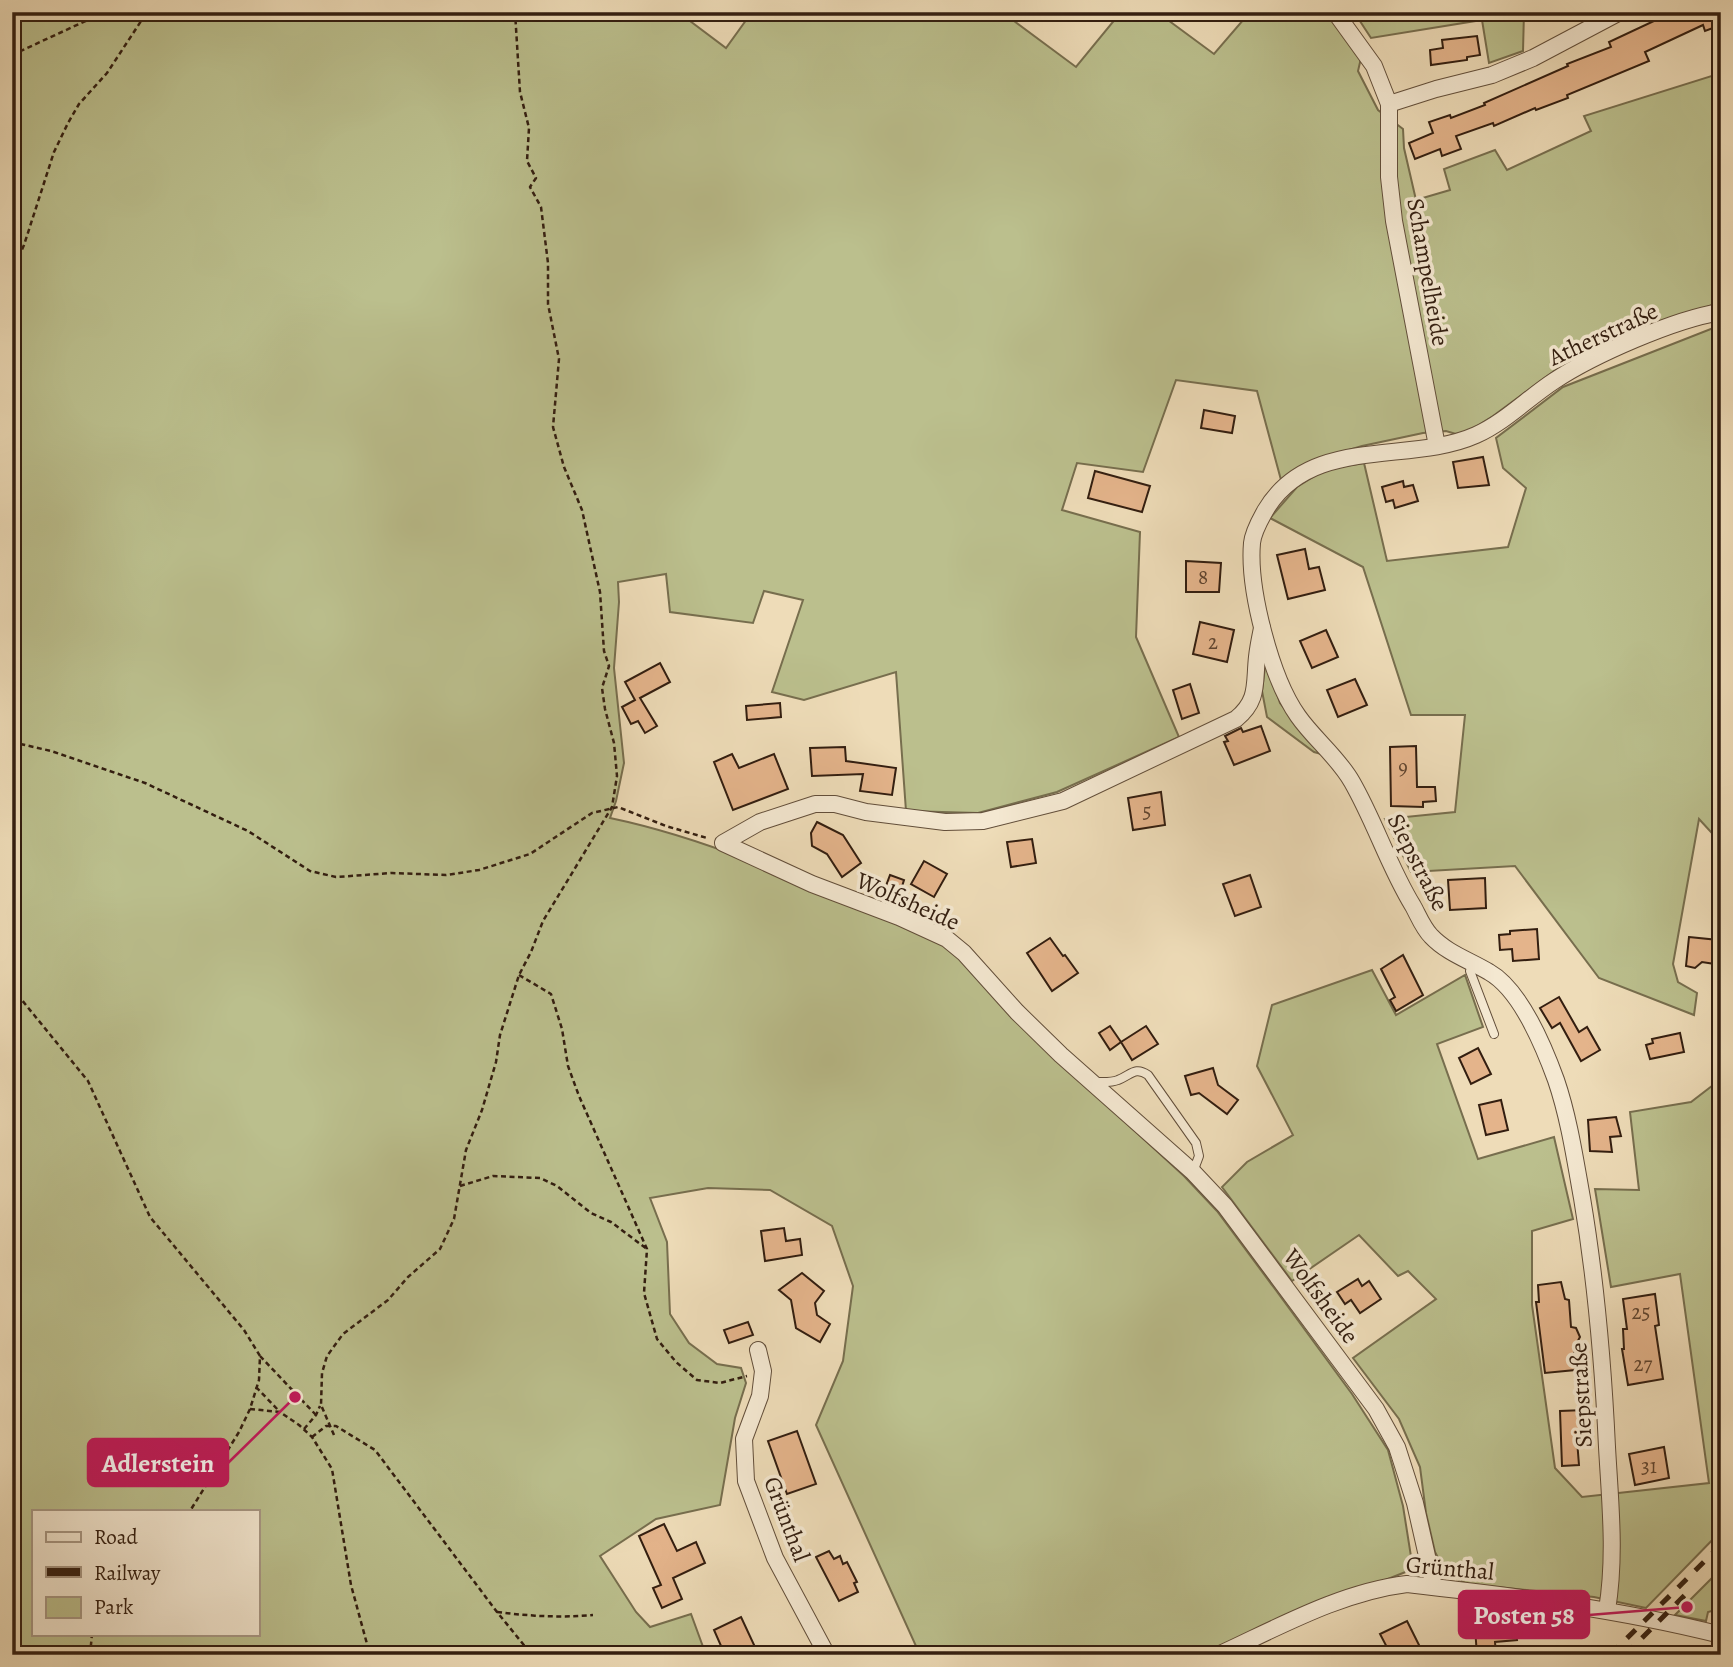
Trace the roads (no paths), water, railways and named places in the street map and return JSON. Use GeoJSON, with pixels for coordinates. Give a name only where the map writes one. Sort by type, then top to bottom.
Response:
{"type":"FeatureCollection","features":[{"type":"Feature","properties":{"kind":"street","name":"Schampelheide"},"geometry":{"type":"LineString","coordinates":[[1335,12],[1374,66],[1389,104],[1389,177],[1394,221],[1437,446]]}},
{"type":"Feature","properties":{"kind":"street"},"geometry":{"type":"LineString","coordinates":[[1389,104],[1492,75],[1533,58],[1620,12]]}},
{"type":"Feature","properties":{"kind":"street","name":"Atherstraße"},"geometry":{"type":"LineString","coordinates":[[1437,446],[1463,441],[1488,430],[1553,381],[1587,362],[1674,326],[1721,312]]}},
{"type":"Feature","properties":{"kind":"street","name":"Siepstraße"},"geometry":{"type":"LineString","coordinates":[[1437,446],[1353,455],[1320,466],[1294,480],[1266,509],[1252,538],[1252,578],[1282,688],[1298,717],[1329,750],[1350,779],[1405,893],[1430,935],[1472,964],[1493,973],[1516,998],[1535,1031],[1556,1081],[1573,1150],[1595,1274],[1612,1547],[1612,1580],[1607,1610]]}},
{"type":"Feature","properties":{"kind":"street","name":"Wolfsheide"},"geometry":{"type":"LineString","coordinates":[[1263,626],[1257,655],[1255,694],[1247,710],[1236,719],[1063,801],[983,821],[945,822],[866,812],[835,804],[815,804],[760,822],[723,843],[812,884],[899,917],[947,939],[964,953],[1060,1055],[1193,1172],[1225,1206],[1376,1409],[1397,1447],[1415,1503],[1434,1587]]}},
{"type":"Feature","properties":{"kind":"street","name":"Grünthal"},"geometry":{"type":"LineString","coordinates":[[758,1350],[763,1371],[760,1396],[744,1439],[746,1481],[775,1558],[827,1655]]}},
{"type":"Feature","properties":{"kind":"street","name":"Grünthal"},"geometry":{"type":"LineString","coordinates":[[1218,1655],[1336,1602],[1377,1587],[1408,1584],[1607,1610],[1721,1635]]}},
{"type":"Feature","properties":{"kind":"lane"},"geometry":{"type":"LineString","coordinates":[[1472,964],[1470,971],[1494,1034]]}},
{"type":"Feature","properties":{"kind":"lane"},"geometry":{"type":"LineString","coordinates":[[1092,1082],[1118,1080],[1132,1071],[1141,1070],[1148,1075],[1196,1143],[1199,1156],[1193,1172]]}},
{"type":"Feature","properties":{"kind":"railway"},"geometry":{"type":"LineString","coordinates":[[1610,1655],[1721,1545]]}},
{"type":"Feature","properties":{"kind":"railway"},"geometry":{"type":"LineString","coordinates":[[1625,1655],[1692,1588]]}},
{"type":"Feature","properties":{"kind":"place","name":"Adlerstein"},"geometry":{"type":"Point","coordinates":[295,1397]}},
{"type":"Feature","properties":{"kind":"place","name":"Posten 58"},"geometry":{"type":"Point","coordinates":[1687,1607]}}]}
